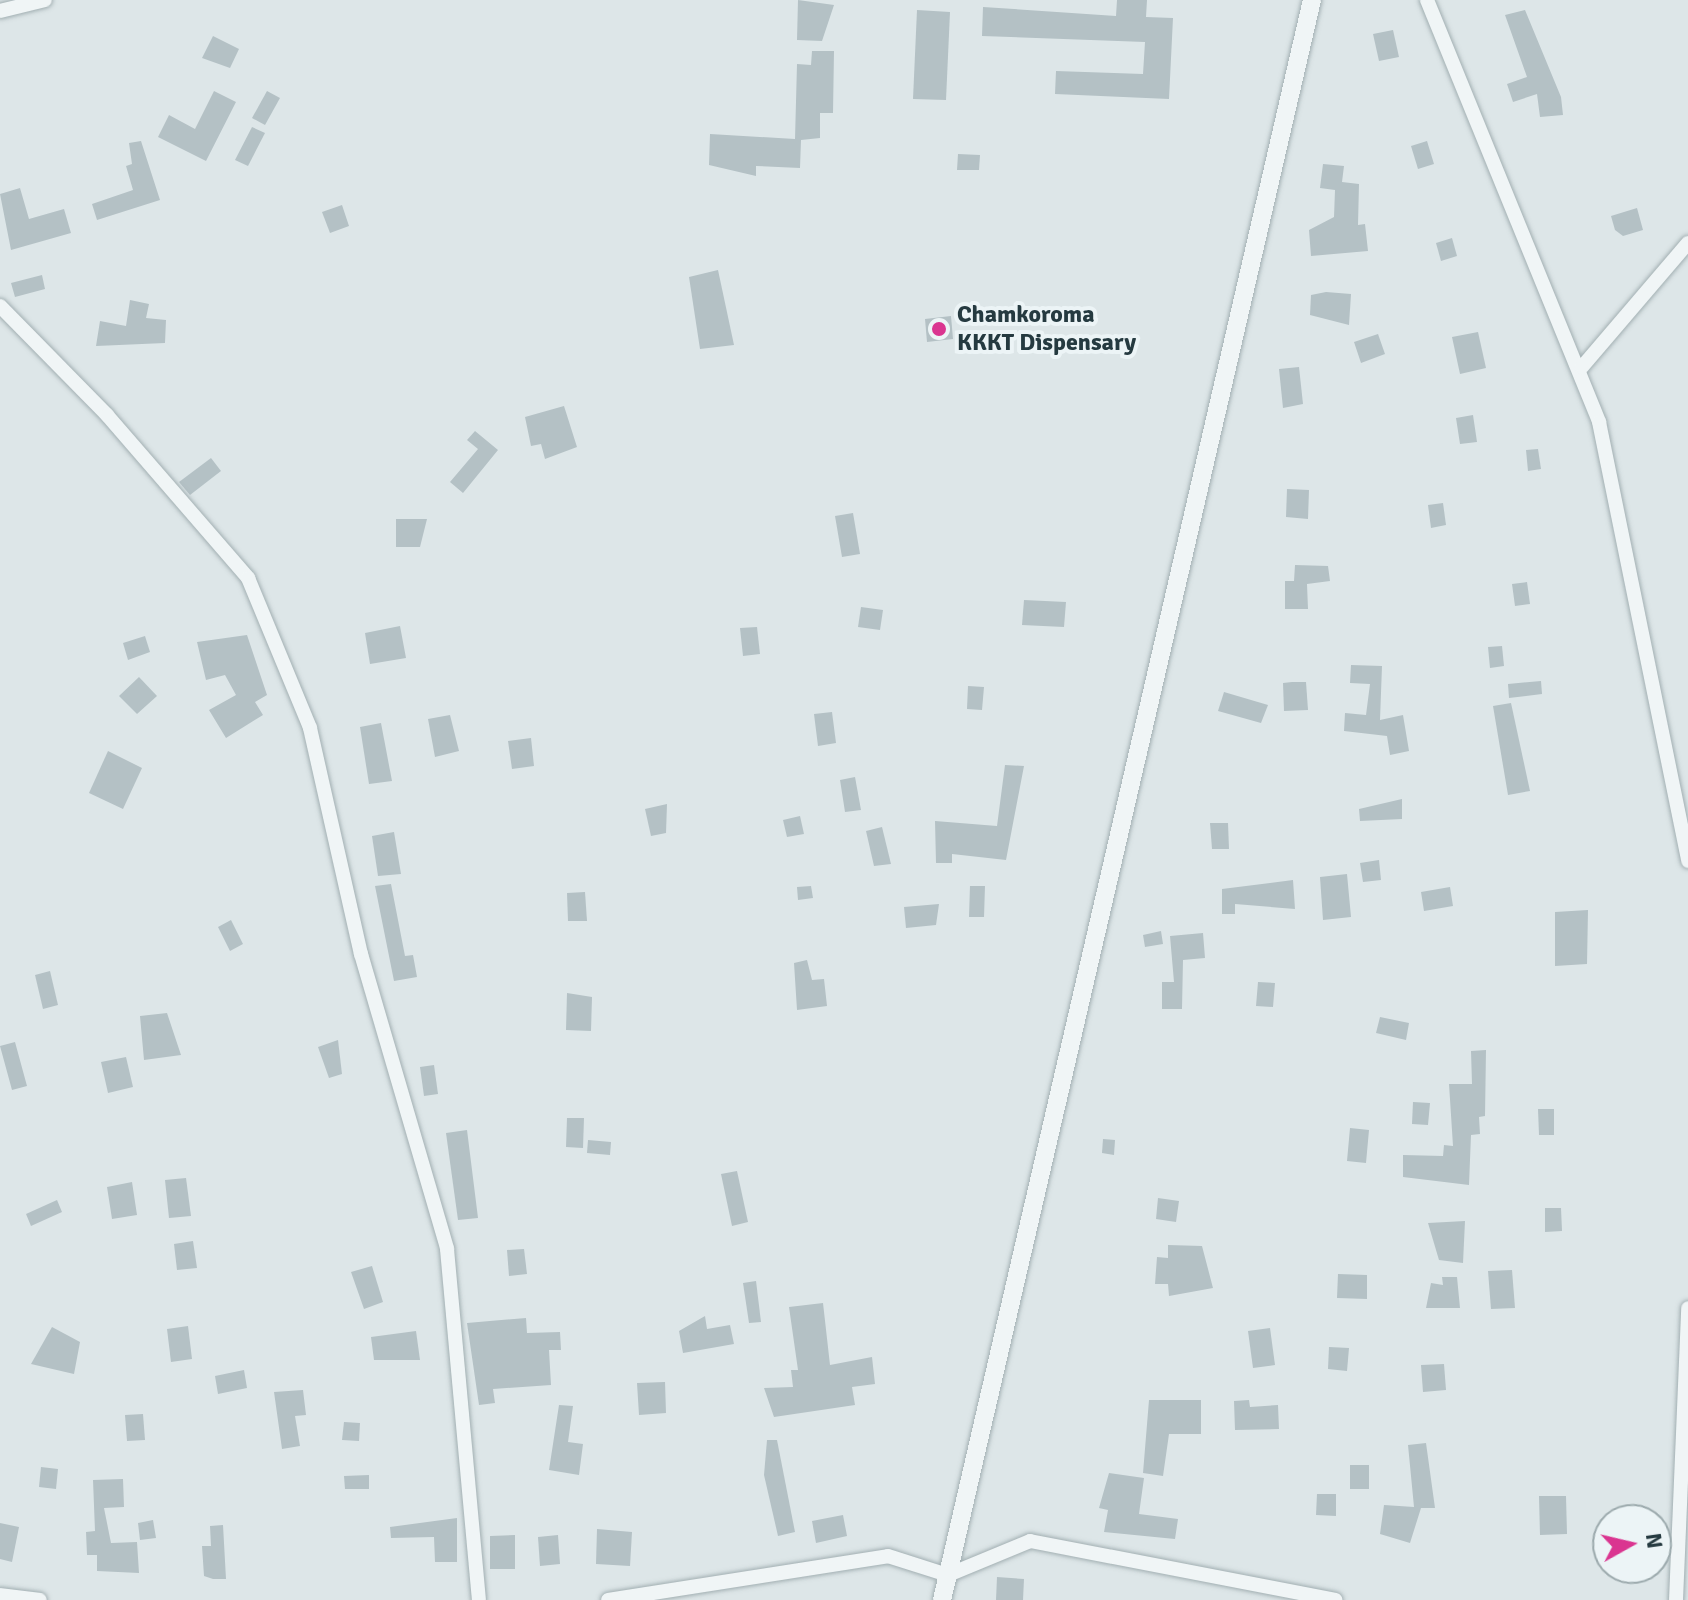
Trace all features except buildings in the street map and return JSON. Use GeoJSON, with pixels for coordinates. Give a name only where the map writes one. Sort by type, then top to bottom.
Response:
{"type":"FeatureCollection","features":[{"type":"Feature","properties":{"kind":"street"},"geometry":{"type":"LineString","coordinates":[[0,11],[45,0]]}},
{"type":"Feature","properties":{"kind":"street"},"geometry":{"type":"LineString","coordinates":[[942,1600],[1312,0]]}},
{"type":"Feature","properties":{"kind":"street"},"geometry":{"type":"LineString","coordinates":[[1427,0],[1582,367],[1688,861]]}},
{"type":"Feature","properties":{"kind":"street"},"geometry":{"type":"LineString","coordinates":[[1582,367],[1688,243]]}},
{"type":"Feature","properties":{"kind":"street"},"geometry":{"type":"LineString","coordinates":[[0,306],[248,578],[310,728],[361,954],[447,1249],[479,1600]]}},
{"type":"Feature","properties":{"kind":"street"},"geometry":{"type":"LineString","coordinates":[[1676,1600],[1688,1308]]}},
{"type":"Feature","properties":{"kind":"street"},"geometry":{"type":"LineString","coordinates":[[608,1600],[888,1556],[948,1575],[1030,1541],[1335,1600]]}},
{"type":"Feature","properties":{"kind":"street"},"geometry":{"type":"LineString","coordinates":[[0,1595],[40,1600]]}},
{"type":"Feature","properties":{"kind":"place","name":"Chamkoroma KKKT Dispensary"},"geometry":{"type":"Point","coordinates":[939,329]}}]}
